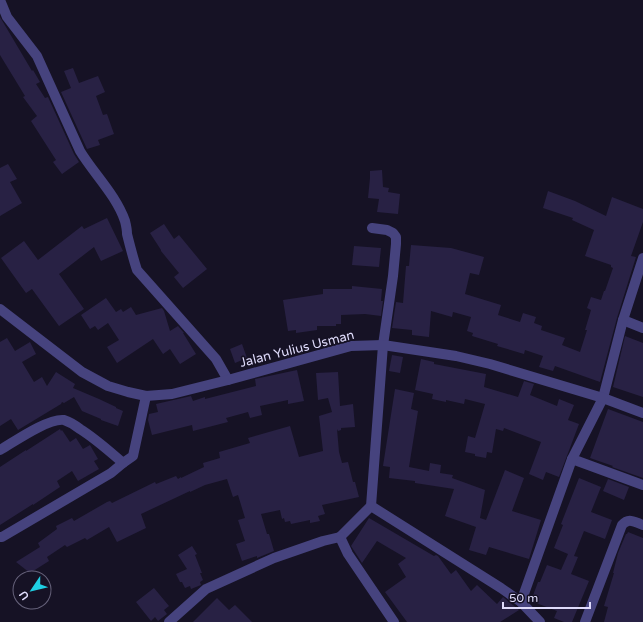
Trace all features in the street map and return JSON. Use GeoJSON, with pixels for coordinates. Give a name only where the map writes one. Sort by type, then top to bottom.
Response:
{"type":"FeatureCollection","features":[{"type":"Feature","properties":{"kind":"street"},"geometry":{"type":"LineString","coordinates":[[0,0],[7,17],[37,56],[80,151],[119,208],[126,222],[137,270],[216,359],[228,380]]}},
{"type":"Feature","properties":{"kind":"street"},"geometry":{"type":"LineString","coordinates":[[173,621],[206,589],[274,558],[323,541],[340,537],[371,506],[383,345],[396,244],[396,237],[393,233],[387,230],[372,228]]}},
{"type":"Feature","properties":{"kind":"street"},"geometry":{"type":"LineString","coordinates":[[520,602],[572,460],[603,398],[622,320],[643,258]]}},
{"type":"Feature","properties":{"kind":"street","name":"Jalan Yulius Usman"},"geometry":{"type":"LineString","coordinates":[[0,309],[82,372],[108,386],[146,396],[172,394],[351,346],[383,345],[456,356],[490,364],[603,398],[643,413]]}},
{"type":"Feature","properties":{"kind":"street"},"geometry":{"type":"LineString","coordinates":[[622,320],[643,328]]}},
{"type":"Feature","properties":{"kind":"street"},"geometry":{"type":"LineString","coordinates":[[0,537],[111,473],[133,456],[146,396]]}},
{"type":"Feature","properties":{"kind":"street"},"geometry":{"type":"LineString","coordinates":[[0,450],[36,428],[53,421],[63,420],[72,423],[94,438],[124,463]]}},
{"type":"Feature","properties":{"kind":"street"},"geometry":{"type":"LineString","coordinates":[[572,460],[643,485]]}},
{"type":"Feature","properties":{"kind":"street"},"geometry":{"type":"LineString","coordinates":[[371,506],[501,588],[520,602],[540,622]]}},
{"type":"Feature","properties":{"kind":"street"},"geometry":{"type":"LineString","coordinates":[[585,622],[622,525],[630,520],[643,525]]}},
{"type":"Feature","properties":{"kind":"street"},"geometry":{"type":"LineString","coordinates":[[340,537],[348,554],[394,622]]}},
{"type":"Feature","properties":{"kind":"building"},"geometry":{"type":"Polygon","coordinates":[[[0,17],[40,82],[36,84],[45,98],[48,97],[79,162],[62,174],[53,162],[56,160],[31,121],[37,116],[23,97],[25,96],[0,55],[0,17]]]}},
{"type":"Feature","properties":{"kind":"building"},"geometry":{"type":"Polygon","coordinates":[[[73,68],[79,83],[98,76],[105,92],[96,96],[103,115],[107,114],[114,134],[98,140],[100,145],[87,149],[61,92],[71,88],[64,71],[73,68]]]}},
{"type":"Feature","properties":{"kind":"building"},"geometry":{"type":"Polygon","coordinates":[[[8,164],[17,179],[10,182],[22,203],[0,216],[0,168],[8,164]]]}},
{"type":"Feature","properties":{"kind":"building"},"geometry":{"type":"Polygon","coordinates":[[[382,170],[383,187],[389,188],[388,192],[400,194],[398,214],[377,212],[379,199],[368,198],[370,171],[382,170]]]}},
{"type":"Feature","properties":{"kind":"building"},"geometry":{"type":"Polygon","coordinates":[[[548,191],[575,201],[606,216],[612,197],[643,209],[643,222],[631,256],[636,257],[617,318],[600,382],[555,366],[553,371],[539,367],[543,356],[525,350],[524,354],[497,346],[498,344],[472,336],[473,333],[467,331],[471,317],[453,312],[452,317],[431,311],[429,337],[412,335],[412,330],[392,328],[396,302],[403,303],[406,266],[409,266],[411,245],[451,248],[484,257],[479,275],[470,273],[465,294],[501,305],[498,315],[520,322],[523,313],[536,317],[534,323],[542,326],[541,330],[565,338],[562,345],[580,352],[591,310],[587,308],[591,297],[601,300],[613,268],[611,265],[585,256],[594,230],[572,220],[573,218],[543,208],[548,191]]]}},
{"type":"Feature","properties":{"kind":"building"},"geometry":{"type":"Polygon","coordinates":[[[107,218],[123,251],[101,261],[94,247],[59,274],[84,309],[59,326],[32,289],[26,293],[1,258],[24,241],[38,260],[82,226],[84,229],[107,218]]]}},
{"type":"Feature","properties":{"kind":"building"},"geometry":{"type":"Polygon","coordinates":[[[164,224],[174,239],[179,235],[207,269],[183,288],[174,277],[179,273],[161,251],[150,233],[164,224]]]}},
{"type":"Feature","properties":{"kind":"building"},"geometry":{"type":"Polygon","coordinates":[[[354,246],[381,248],[379,267],[352,265],[354,246]]]}},
{"type":"Feature","properties":{"kind":"building"},"geometry":{"type":"Polygon","coordinates":[[[352,286],[382,289],[381,301],[383,301],[381,316],[365,314],[341,315],[341,324],[336,324],[336,326],[317,326],[317,330],[296,333],[296,330],[288,331],[283,300],[323,294],[323,289],[352,289],[352,286]]]}},
{"type":"Feature","properties":{"kind":"building"},"geometry":{"type":"Polygon","coordinates":[[[106,298],[116,312],[121,309],[123,312],[131,307],[136,315],[162,308],[170,331],[178,326],[184,333],[196,354],[180,364],[170,349],[163,354],[153,339],[117,363],[107,347],[119,340],[108,323],[98,330],[95,326],[90,329],[81,315],[106,298]]]}},
{"type":"Feature","properties":{"kind":"building"},"geometry":{"type":"Polygon","coordinates":[[[625,336],[643,343],[643,397],[613,387],[625,336]]]}},
{"type":"Feature","properties":{"kind":"building"},"geometry":{"type":"Polygon","coordinates":[[[7,338],[15,351],[30,342],[36,354],[22,362],[34,382],[42,377],[47,386],[56,372],[75,384],[73,388],[123,411],[118,426],[82,411],[74,397],[64,403],[62,402],[18,430],[11,419],[0,426],[0,342],[7,338]]]}},
{"type":"Feature","properties":{"kind":"building"},"geometry":{"type":"Polygon","coordinates":[[[242,344],[247,358],[235,363],[230,349],[242,344]]]}},
{"type":"Feature","properties":{"kind":"building"},"geometry":{"type":"Polygon","coordinates":[[[392,355],[403,357],[400,373],[389,371],[392,355]]]}},
{"type":"Feature","properties":{"kind":"building"},"geometry":{"type":"Polygon","coordinates":[[[421,359],[434,362],[434,364],[486,374],[484,387],[518,397],[524,381],[534,384],[530,395],[557,406],[559,399],[574,405],[568,420],[579,424],[559,477],[546,472],[543,480],[529,474],[541,442],[504,428],[503,431],[496,429],[492,453],[487,452],[486,458],[465,452],[468,436],[475,438],[485,404],[465,399],[464,404],[446,400],[446,402],[432,399],[433,394],[415,390],[421,359]]]}},
{"type":"Feature","properties":{"kind":"building"},"geometry":{"type":"Polygon","coordinates":[[[297,370],[304,401],[288,404],[288,400],[260,406],[262,415],[250,418],[248,412],[226,418],[228,422],[193,431],[192,425],[152,435],[148,420],[149,414],[158,412],[156,404],[191,396],[193,401],[205,397],[205,399],[256,386],[255,379],[297,370]]]}},
{"type":"Feature","properties":{"kind":"building"},"geometry":{"type":"Polygon","coordinates":[[[338,372],[340,406],[353,404],[355,427],[341,428],[341,430],[338,431],[337,429],[339,452],[342,463],[348,462],[353,482],[355,482],[359,497],[322,505],[325,514],[318,516],[320,521],[310,523],[310,520],[291,524],[290,521],[285,522],[284,518],[282,519],[280,510],[261,514],[274,551],[257,558],[257,556],[242,561],[236,544],[245,541],[238,520],[245,518],[238,495],[233,497],[227,479],[190,491],[141,514],[146,528],[117,542],[109,527],[87,540],[85,538],[67,547],[65,545],[47,557],[49,561],[35,570],[26,570],[16,562],[40,547],[38,543],[57,529],[56,526],[72,518],[74,521],[107,502],[110,501],[112,503],[155,482],[156,484],[176,476],[178,479],[181,478],[204,467],[203,463],[220,458],[219,452],[250,443],[248,438],[290,426],[299,457],[323,451],[319,416],[332,412],[328,398],[318,400],[316,373],[338,372]]]}},
{"type":"Feature","properties":{"kind":"building"},"geometry":{"type":"Polygon","coordinates":[[[395,389],[414,393],[411,409],[418,411],[409,467],[429,471],[430,463],[441,465],[440,473],[453,475],[452,478],[485,490],[480,518],[486,520],[505,470],[524,478],[512,511],[541,520],[529,559],[489,547],[486,555],[469,550],[476,527],[445,516],[454,489],[415,483],[415,481],[389,478],[390,467],[383,466],[395,389]]]}},
{"type":"Feature","properties":{"kind":"building"},"geometry":{"type":"Polygon","coordinates":[[[608,409],[643,422],[643,478],[590,458],[608,409]]]}},
{"type":"Feature","properties":{"kind":"building"},"geometry":{"type":"Polygon","coordinates":[[[60,429],[70,442],[76,438],[83,449],[90,445],[98,459],[94,461],[99,469],[78,481],[72,471],[57,481],[60,487],[0,525],[0,467],[60,429]]]}},
{"type":"Feature","properties":{"kind":"building"},"geometry":{"type":"Polygon","coordinates":[[[579,478],[601,487],[591,512],[612,520],[605,539],[584,531],[574,556],[578,557],[571,574],[589,581],[572,622],[564,622],[554,618],[557,611],[531,601],[538,582],[540,582],[547,565],[561,570],[568,554],[554,548],[563,525],[561,524],[579,478]]]}},
{"type":"Feature","properties":{"kind":"building"},"geometry":{"type":"Polygon","coordinates":[[[608,479],[629,487],[624,500],[603,491],[608,479]]]}},
{"type":"Feature","properties":{"kind":"building"},"geometry":{"type":"Polygon","coordinates":[[[369,518],[434,556],[438,556],[451,574],[456,570],[471,591],[477,585],[497,604],[503,597],[519,610],[500,622],[407,622],[385,592],[406,577],[398,564],[406,558],[377,541],[362,563],[351,546],[369,518]]]}},
{"type":"Feature","properties":{"kind":"building"},"geometry":{"type":"Polygon","coordinates":[[[628,532],[643,538],[643,622],[604,622],[608,607],[604,606],[614,573],[618,553],[628,532]]]}},
{"type":"Feature","properties":{"kind":"building"},"geometry":{"type":"Polygon","coordinates":[[[192,546],[197,554],[195,555],[203,580],[200,582],[201,585],[191,589],[190,586],[185,588],[176,574],[187,569],[178,555],[192,546]]]}},
{"type":"Feature","properties":{"kind":"building"},"geometry":{"type":"Polygon","coordinates":[[[154,588],[169,606],[164,610],[167,614],[158,621],[155,617],[151,621],[136,602],[154,588]]]}},
{"type":"Feature","properties":{"kind":"building"},"geometry":{"type":"Polygon","coordinates":[[[217,598],[229,610],[235,605],[252,622],[193,622],[217,598]]]}}]}
